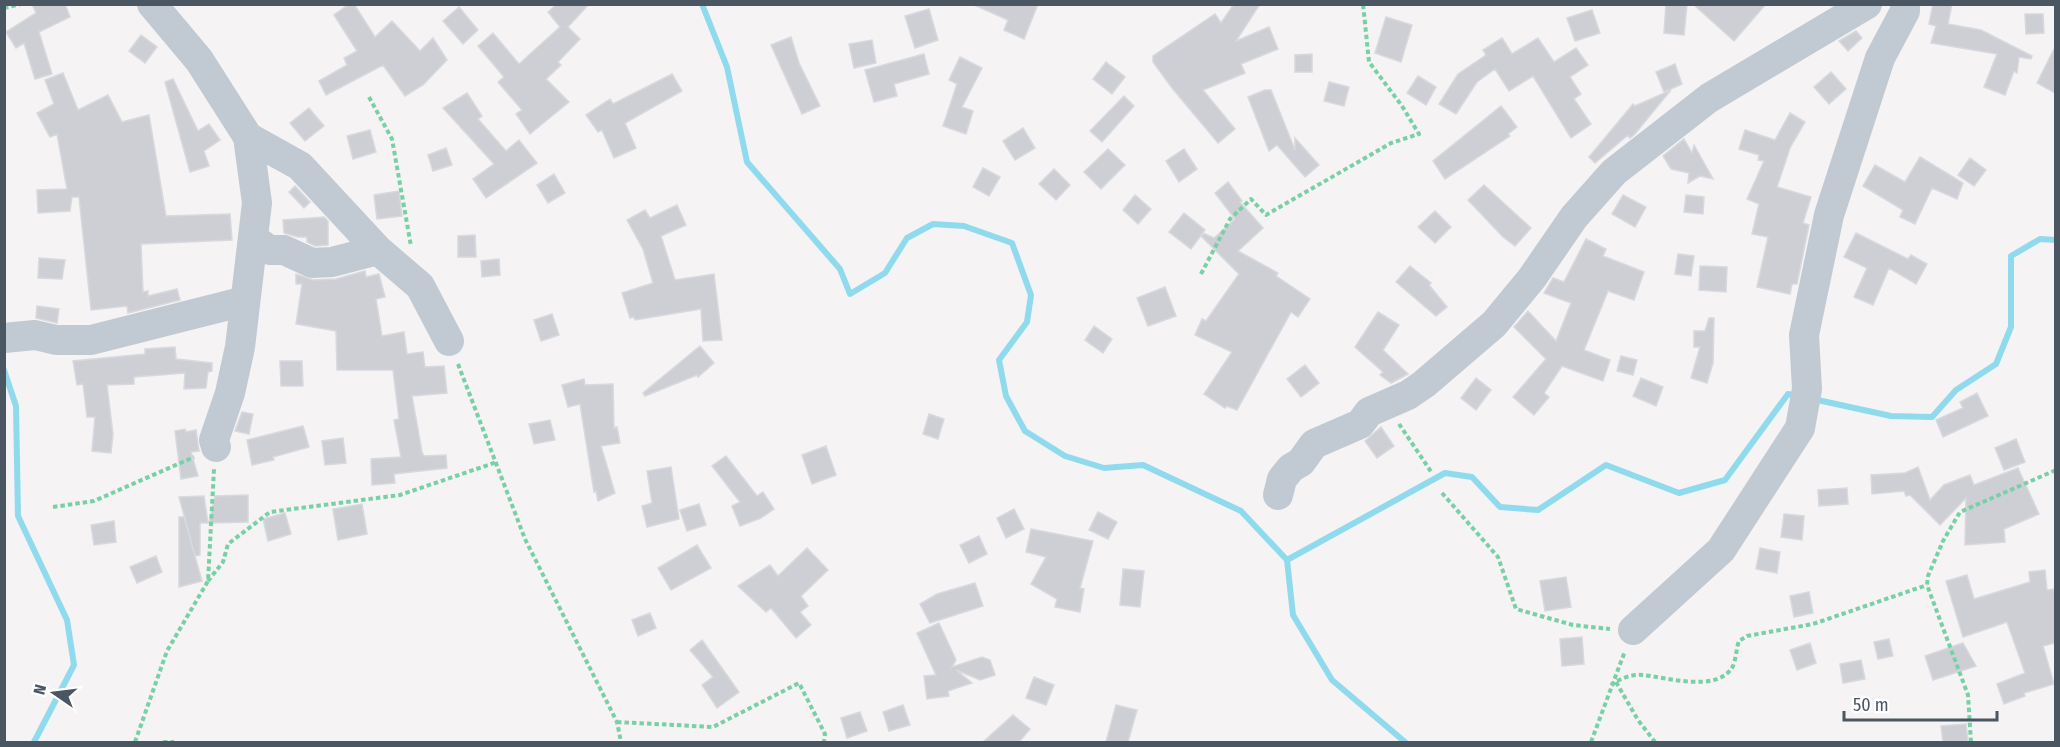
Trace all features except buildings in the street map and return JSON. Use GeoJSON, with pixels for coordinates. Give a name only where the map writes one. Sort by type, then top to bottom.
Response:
{"type":"FeatureCollection","features":[{"type":"Feature","properties":{"kind":"street"},"geometry":{"type":"LineString","coordinates":[[152,4],[199,60],[248,137],[257,204],[240,347],[230,393],[214,440],[216,447]]}},
{"type":"Feature","properties":{"kind":"street"},"geometry":{"type":"LineString","coordinates":[[1278,495],[1282,479],[1291,468],[1301,462],[1314,444],[1360,424],[1369,412],[1408,395],[1494,324],[1532,278],[1574,217],[1614,172],[1709,98],[1867,4]]}},
{"type":"Feature","properties":{"kind":"street"},"geometry":{"type":"LineString","coordinates":[[1633,630],[1721,550],[1800,428],[1807,389],[1804,335],[1829,215],[1880,58],[1905,11],[1905,4]]}},
{"type":"Feature","properties":{"kind":"street"},"geometry":{"type":"LineString","coordinates":[[248,137],[300,166],[378,250],[420,286],[449,341]]}},
{"type":"Feature","properties":{"kind":"street"},"geometry":{"type":"LineString","coordinates":[[253,238],[269,250],[284,250],[312,262],[332,262],[378,250]]}},
{"type":"Feature","properties":{"kind":"street"},"geometry":{"type":"LineString","coordinates":[[4,338],[35,335],[56,340],[91,340],[245,301]]}},
{"type":"Feature","properties":{"kind":"path"},"geometry":{"type":"LineString","coordinates":[[4,8],[21,4]]}},
{"type":"Feature","properties":{"kind":"path"},"geometry":{"type":"LineString","coordinates":[[1202,274],[1230,219],[1251,199],[1266,215],[1391,143],[1419,134],[1402,106],[1369,62],[1363,4]]}},
{"type":"Feature","properties":{"kind":"path"},"geometry":{"type":"LineString","coordinates":[[369,97],[392,139],[410,238],[413,280]]}},
{"type":"Feature","properties":{"kind":"path"},"geometry":{"type":"LineString","coordinates":[[449,341],[525,539],[617,722],[621,742]]}},
{"type":"Feature","properties":{"kind":"path"},"geometry":{"type":"LineString","coordinates":[[1385,404],[1432,472]]}},
{"type":"Feature","properties":{"kind":"path"},"geometry":{"type":"LineString","coordinates":[[53,507],[93,501],[216,447],[208,581]]}},
{"type":"Feature","properties":{"kind":"path"},"geometry":{"type":"LineString","coordinates":[[135,742],[167,651],[208,581],[223,562],[228,544],[270,512],[400,495],[497,462]]}},
{"type":"Feature","properties":{"kind":"path"},"geometry":{"type":"LineString","coordinates":[[1971,742],[1968,695],[1927,585],[1928,576],[1959,512],[2055,470]]}},
{"type":"Feature","properties":{"kind":"path"},"geometry":{"type":"LineString","coordinates":[[1442,494],[1498,557],[1516,609],[1573,625],[1633,630],[1590,742]]}},
{"type":"Feature","properties":{"kind":"path"},"geometry":{"type":"LineString","coordinates":[[1611,685],[1641,675],[1694,682],[1713,679],[1725,675],[1733,666],[1739,641],[1747,636],[1813,624],[1927,585]]}},
{"type":"Feature","properties":{"kind":"path"},"geometry":{"type":"LineString","coordinates":[[1616,682],[1638,720],[1655,742]]}},
{"type":"Feature","properties":{"kind":"path"},"geometry":{"type":"LineString","coordinates":[[617,722],[713,727],[799,683],[825,734],[824,742]]}},
{"type":"Feature","properties":{"kind":"path"},"geometry":{"type":"LineString","coordinates":[[163,742],[174,742]]}},
{"type":"Feature","properties":{"kind":"waterway"},"geometry":{"type":"LineString","coordinates":[[702,4],[727,67],[747,162],[840,269],[850,294],[885,273],[907,238],[933,224],[964,226],[1012,243],[1031,295],[1027,322],[999,360],[1006,396],[1025,431],[1065,456],[1104,468],[1143,465],[1241,511],[1287,560],[1293,615],[1332,680],[1405,742]]}},
{"type":"Feature","properties":{"kind":"waterway"},"geometry":{"type":"LineString","coordinates":[[1813,399],[1891,416],[1932,417],[1956,390],[1996,364],[2011,327],[2011,256],[2040,239],[2056,240]]}},
{"type":"Feature","properties":{"kind":"waterway"},"geometry":{"type":"LineString","coordinates":[[4,370],[16,406],[18,516],[67,620],[74,665],[34,742]]}},
{"type":"Feature","properties":{"kind":"waterway"},"geometry":{"type":"LineString","coordinates":[[1287,560],[1445,473],[1472,477],[1500,507],[1538,510],[1606,465],[1679,493],[1725,480],[1788,394],[1797,396]]}}]}
